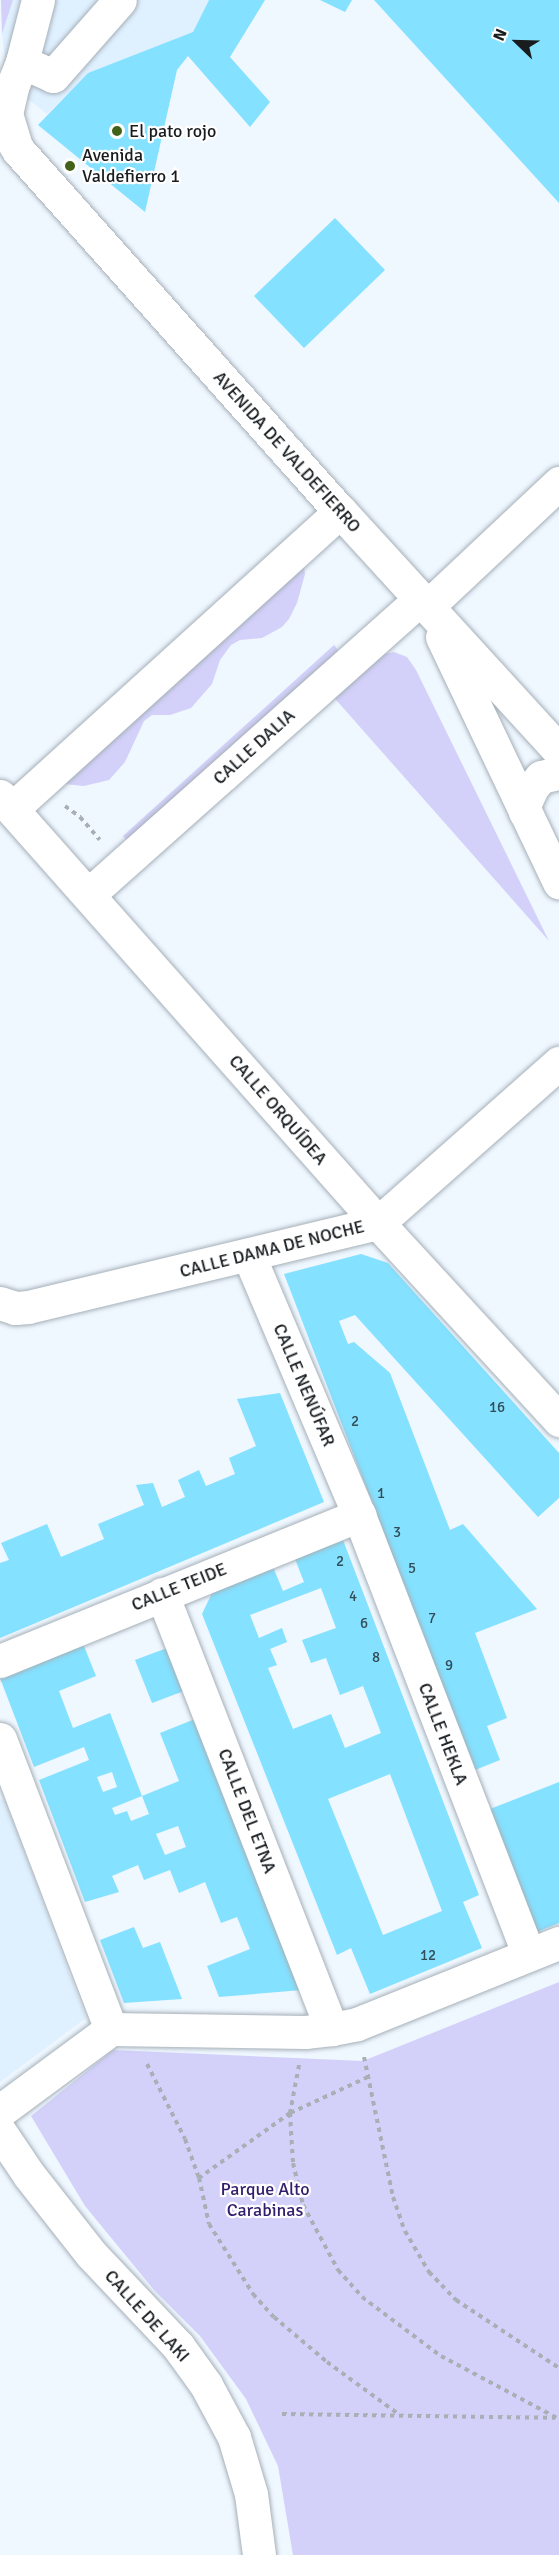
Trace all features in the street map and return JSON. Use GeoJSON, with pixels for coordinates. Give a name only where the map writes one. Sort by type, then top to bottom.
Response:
{"type":"FeatureCollection","features":[{"type":"Feature","properties":{"kind":"street"},"geometry":{"type":"LineString","coordinates":[[9,146],[6,114],[9,97],[22,62],[38,0]]}},
{"type":"Feature","properties":{"kind":"street"},"geometry":{"type":"LineString","coordinates":[[22,62],[53,76],[120,0]]}},
{"type":"Feature","properties":{"kind":"street","name":"AVENIDA DE VALDEFIERRO"},"geometry":{"type":"LineString","coordinates":[[0,121],[9,146],[559,751]]}},
{"type":"Feature","properties":{"kind":"street","name":"CALLE DALIA"},"geometry":{"type":"LineString","coordinates":[[88,895],[559,483]]}},
{"type":"Feature","properties":{"kind":"street"},"geometry":{"type":"LineString","coordinates":[[6,802],[340,511]]}},
{"type":"Feature","properties":{"kind":"street"},"geometry":{"type":"LineString","coordinates":[[424,602],[559,882]]}},
{"type":"Feature","properties":{"kind":"street"},"geometry":{"type":"LineString","coordinates":[[525,812],[525,803],[533,786],[541,777],[559,773]]}},
{"type":"Feature","properties":{"kind":"street","name":"CALLE ORQUÍDEA"},"geometry":{"type":"LineString","coordinates":[[6,802],[378,1223],[559,1420]]}},
{"type":"Feature","properties":{"kind":"street","name":"CALLE DAMA DE NOCHE"},"geometry":{"type":"LineString","coordinates":[[0,1303],[15,1308],[28,1307],[249,1256],[378,1223],[559,1063]]}},
{"type":"Feature","properties":{"kind":"street","name":"CALLE NENÚFAR"},"geometry":{"type":"LineString","coordinates":[[249,1256],[359,1515]]}},
{"type":"Feature","properties":{"kind":"street","name":"CALLE TEIDE"},"geometry":{"type":"LineString","coordinates":[[0,1661],[359,1515]]}},
{"type":"Feature","properties":{"kind":"street","name":"CALLE HEKLA"},"geometry":{"type":"LineString","coordinates":[[359,1515],[528,1954]]}},
{"type":"Feature","properties":{"kind":"street","name":"CALLE DEL ETNA"},"geometry":{"type":"LineString","coordinates":[[162,1594],[331,2028]]}},
{"type":"Feature","properties":{"kind":"street"},"geometry":{"type":"LineString","coordinates":[[0,1739],[123,2028]]}},
{"type":"Feature","properties":{"kind":"street"},"geometry":{"type":"LineString","coordinates":[[0,2111],[123,2028],[331,2028],[559,1943]]}},
{"type":"Feature","properties":{"kind":"street","name":"CALLE DE LAKI"},"geometry":{"type":"LineString","coordinates":[[0,2133],[29,2175],[91,2254],[178,2346],[206,2385],[234,2437],[251,2494],[259,2555]]}},
{"type":"Feature","properties":{"kind":"path"},"geometry":{"type":"LineString","coordinates":[[123,2028],[145,2061],[185,2139],[199,2178],[209,2224],[253,2294],[327,2362],[401,2416]]}},
{"type":"Feature","properties":{"kind":"path"},"geometry":{"type":"LineString","coordinates":[[558,2418],[441,2356],[362,2297],[338,2270],[303,2205],[293,2163],[290,2113],[331,2028],[368,2077],[393,2197],[405,2231],[429,2272],[456,2300],[559,2368]]}},
{"type":"Feature","properties":{"kind":"path"},"geometry":{"type":"LineString","coordinates":[[199,2178],[290,2113],[368,2077]]}},
{"type":"Feature","properties":{"kind":"path"},"geometry":{"type":"LineString","coordinates":[[282,2414],[558,2418]]}},
{"type":"Feature","properties":{"kind":"shaded area"},"geometry":{"type":"Polygon","coordinates":[[[13,0],[209,0],[193,32],[88,73],[47,114],[8,83],[2,34],[13,0]]]}},
{"type":"Feature","properties":{"kind":"shaded area"},"geometry":{"type":"Polygon","coordinates":[[[0,1799],[5,1801],[86,2018],[0,2082],[0,1799]]]}},
{"type":"Feature","properties":{"kind":"green space"},"geometry":{"type":"Polygon","coordinates":[[[1,0],[13,0],[2,34],[1,0]]]}},
{"type":"Feature","properties":{"kind":"green space"},"geometry":{"type":"Polygon","coordinates":[[[303,560],[305,574],[297,603],[282,627],[262,638],[240,640],[231,645],[220,660],[212,684],[191,708],[170,715],[152,715],[144,721],[125,762],[109,780],[84,786],[64,784],[303,560]]]}},
{"type":"Feature","properties":{"kind":"green space"},"geometry":{"type":"Polygon","coordinates":[[[334,645],[343,656],[133,847],[123,836],[334,645]]]}},
{"type":"Feature","properties":{"kind":"green space"},"geometry":{"type":"Polygon","coordinates":[[[394,652],[407,657],[416,670],[549,941],[330,693],[375,656],[394,652]]]}},
{"type":"Feature","properties":{"kind":"green space","name":"Parque Alto Carabinas"},"geometry":{"type":"Polygon","coordinates":[[[559,1982],[559,2555],[293,2555],[278,2466],[246,2399],[200,2336],[154,2290],[85,2206],[31,2116],[113,2050],[363,2061],[559,1982]]]}},
{"type":"Feature","properties":{"kind":"building"},"geometry":{"type":"Polygon","coordinates":[[[209,0],[265,0],[230,57],[270,102],[250,127],[188,56],[177,70],[145,212],[38,125],[88,73],[193,32],[209,0]]]}},
{"type":"Feature","properties":{"kind":"building"},"geometry":{"type":"Polygon","coordinates":[[[320,0],[352,0],[345,12],[320,0]]]}},
{"type":"Feature","properties":{"kind":"building"},"geometry":{"type":"Polygon","coordinates":[[[374,0],[559,0],[559,203],[374,0]]]}},
{"type":"Feature","properties":{"kind":"building"},"geometry":{"type":"Polygon","coordinates":[[[335,218],[385,270],[304,348],[254,296],[335,218]]]}},
{"type":"Feature","properties":{"kind":"building"},"geometry":{"type":"Polygon","coordinates":[[[361,1254],[388,1263],[559,1453],[559,1498],[538,1517],[355,1315],[339,1321],[348,1344],[354,1342],[390,1373],[450,1530],[463,1524],[537,1609],[475,1633],[507,1718],[487,1726],[500,1760],[475,1770],[284,1274],[361,1254]]]}},
{"type":"Feature","properties":{"kind":"building"},"geometry":{"type":"Polygon","coordinates":[[[280,1393],[324,1502],[0,1638],[0,1563],[9,1560],[1,1543],[47,1524],[61,1557],[104,1539],[98,1524],[144,1505],[136,1485],[153,1483],[162,1507],[185,1497],[178,1480],[199,1470],[206,1486],[235,1474],[229,1458],[256,1446],[237,1399],[280,1393]]]}},
{"type":"Feature","properties":{"kind":"building"},"geometry":{"type":"Polygon","coordinates":[[[343,1540],[479,1895],[463,1902],[482,1948],[370,1994],[351,1948],[337,1955],[202,1614],[213,1591],[273,1567],[283,1591],[304,1582],[295,1559],[343,1540]],[[321,1588],[250,1615],[259,1638],[282,1628],[287,1642],[270,1649],[277,1665],[268,1668],[293,1729],[331,1714],[345,1748],[381,1733],[363,1686],[340,1695],[326,1658],[311,1663],[302,1640],[336,1628],[321,1588]],[[390,1774],[328,1799],[383,1935],[442,1911],[390,1774]]]}},
{"type":"Feature","properties":{"kind":"building"},"geometry":{"type":"Polygon","coordinates":[[[82,1641],[96,1676],[59,1691],[73,1728],[110,1713],[142,1796],[179,1781],[160,1733],[195,1719],[302,1990],[219,1997],[207,1966],[250,1949],[237,1917],[221,1923],[205,1882],[179,1893],[170,1870],[144,1880],[138,1865],[112,1876],[119,1892],[85,1902],[39,1780],[89,1760],[84,1747],[34,1767],[0,1673],[82,1641]],[[112,1772],[97,1777],[103,1792],[117,1787],[112,1772]],[[142,1796],[112,1808],[115,1815],[127,1811],[131,1821],[149,1814],[142,1796]],[[178,1826],[156,1834],[165,1855],[186,1847],[178,1826]]]}},
{"type":"Feature","properties":{"kind":"building"},"geometry":{"type":"Polygon","coordinates":[[[167,1648],[184,1691],[152,1703],[135,1660],[167,1648]]]}},
{"type":"Feature","properties":{"kind":"building"},"geometry":{"type":"Polygon","coordinates":[[[559,1782],[559,1923],[537,1932],[490,1809],[559,1782]]]}},
{"type":"Feature","properties":{"kind":"building"},"geometry":{"type":"Polygon","coordinates":[[[134,1927],[143,1948],[160,1942],[182,1999],[124,2003],[100,1940],[134,1927]]]}},
{"type":"Feature","properties":{"kind":"place","name":"El pato rojo"},"geometry":{"type":"Point","coordinates":[117,131]}},
{"type":"Feature","properties":{"kind":"place","name":"Avenida Valdefierro 1"},"geometry":{"type":"Point","coordinates":[70,166]}}]}
